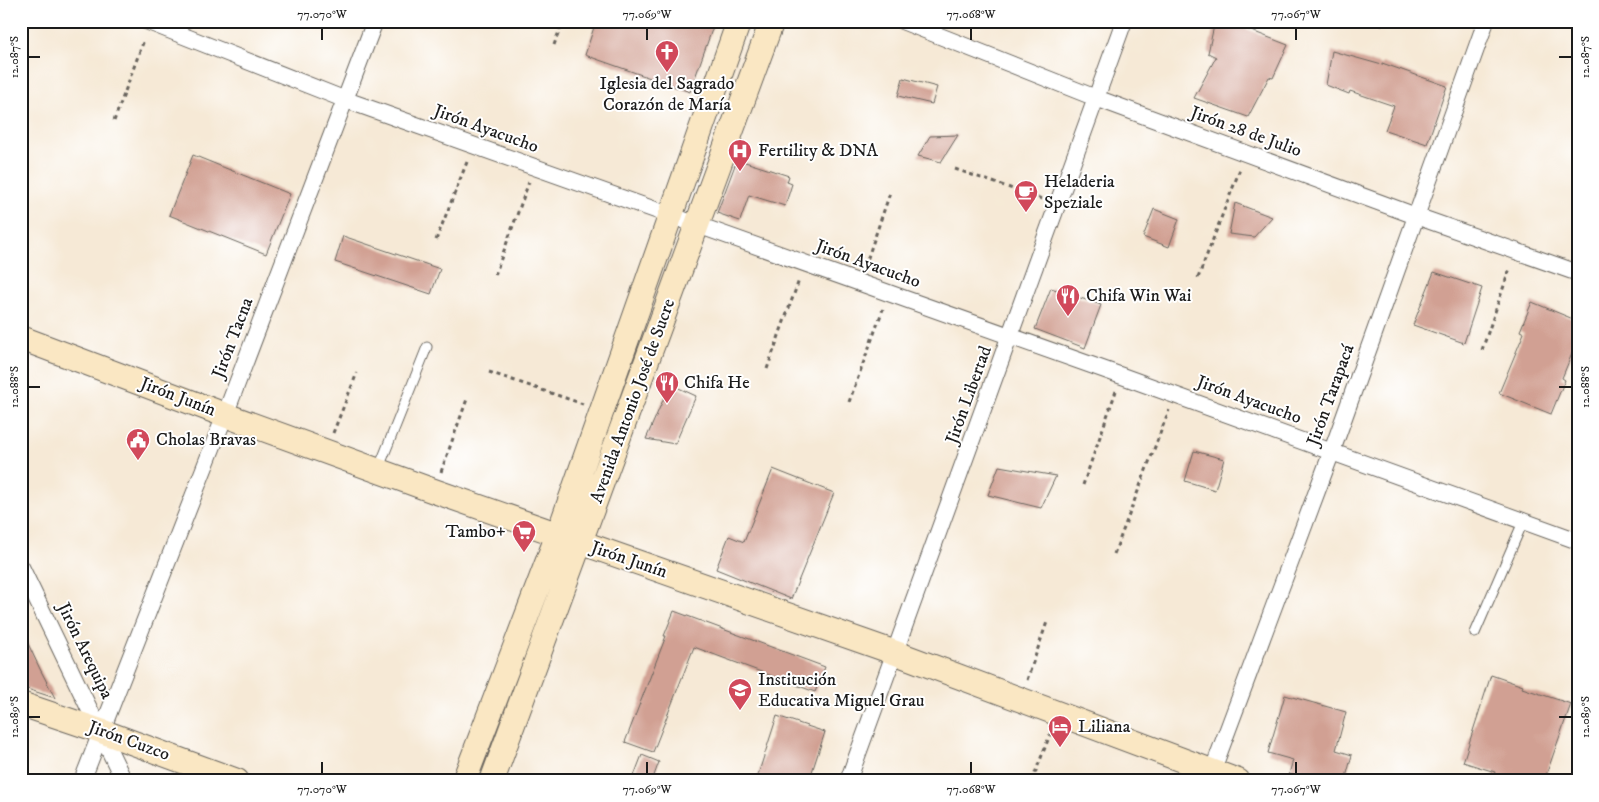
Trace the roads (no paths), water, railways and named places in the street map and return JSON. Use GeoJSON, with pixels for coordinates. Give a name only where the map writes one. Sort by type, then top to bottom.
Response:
{"type":"FeatureCollection","features":[{"type":"Feature","properties":{"kind":"main road","name":"Avenida Antonio José de Sucre"},"geometry":{"type":"LineString","coordinates":[[464,781],[557,534],[739,21]]}},
{"type":"Feature","properties":{"kind":"main road","name":"Avenida Antonio José de Sucre"},"geometry":{"type":"LineString","coordinates":[[492,781],[772,21]]}},
{"type":"Feature","properties":{"kind":"main road","name":"Jirón Junín"},"geometry":{"type":"LineString","coordinates":[[21,338],[434,491],[896,653],[1058,714],[1211,776],[1238,781]]}},
{"type":"Feature","properties":{"kind":"main road","name":"Jirón Cuzco"},"geometry":{"type":"LineString","coordinates":[[21,704],[237,781]]}},
{"type":"Feature","properties":{"kind":"street","name":"Jirón Tacna"},"geometry":{"type":"LineString","coordinates":[[82,781],[225,415],[375,21]]}},
{"type":"Feature","properties":{"kind":"street","name":"Jirón 28 de Julio"},"geometry":{"type":"LineString","coordinates":[[902,21],[1096,98],[1578,274]]}},
{"type":"Feature","properties":{"kind":"street","name":"Jirón Libertad"},"geometry":{"type":"LineString","coordinates":[[848,781],[1124,21]]}},
{"type":"Feature","properties":{"kind":"street","name":"Jirón Tarapacá"},"geometry":{"type":"LineString","coordinates":[[1211,776],[1332,451],[1486,21]]}},
{"type":"Feature","properties":{"kind":"street","name":"Jirón Ayacucho"},"geometry":{"type":"LineString","coordinates":[[148,22],[346,100],[1011,336],[1578,541]]}},
{"type":"Feature","properties":{"kind":"street","name":"Jirón Arequipa"},"geometry":{"type":"LineString","coordinates":[[21,567],[124,781]]}},
{"type":"Feature","properties":{"kind":"lane"},"geometry":{"type":"LineString","coordinates":[[378,470],[427,347]]}},
{"type":"Feature","properties":{"kind":"lane"},"geometry":{"type":"LineString","coordinates":[[1475,632],[1524,522]]}},
{"type":"Feature","properties":{"kind":"place","name":"Iglesia del Sagrado Corazón de María"},"geometry":{"type":"Point","coordinates":[667,73]}},
{"type":"Feature","properties":{"kind":"place","name":"Fertility & DNA"},"geometry":{"type":"Point","coordinates":[740,172]}},
{"type":"Feature","properties":{"kind":"place","name":"Heladeria Speziale"},"geometry":{"type":"Point","coordinates":[1026,213]}},
{"type":"Feature","properties":{"kind":"place","name":"Chifa Win Wai"},"geometry":{"type":"Point","coordinates":[1068,317]}},
{"type":"Feature","properties":{"kind":"place","name":"Chifa He"},"geometry":{"type":"Point","coordinates":[667,404]}},
{"type":"Feature","properties":{"kind":"place","name":"Cholas Bravas"},"geometry":{"type":"Point","coordinates":[138,461]}},
{"type":"Feature","properties":{"kind":"place","name":"Tambo+"},"geometry":{"type":"Point","coordinates":[524,553]}},
{"type":"Feature","properties":{"kind":"place","name":"Institución Educativa Miguel Grau"},"geometry":{"type":"Point","coordinates":[740,711]}},
{"type":"Feature","properties":{"kind":"place","name":"Liliana"},"geometry":{"type":"Point","coordinates":[1060,748]}}]}
